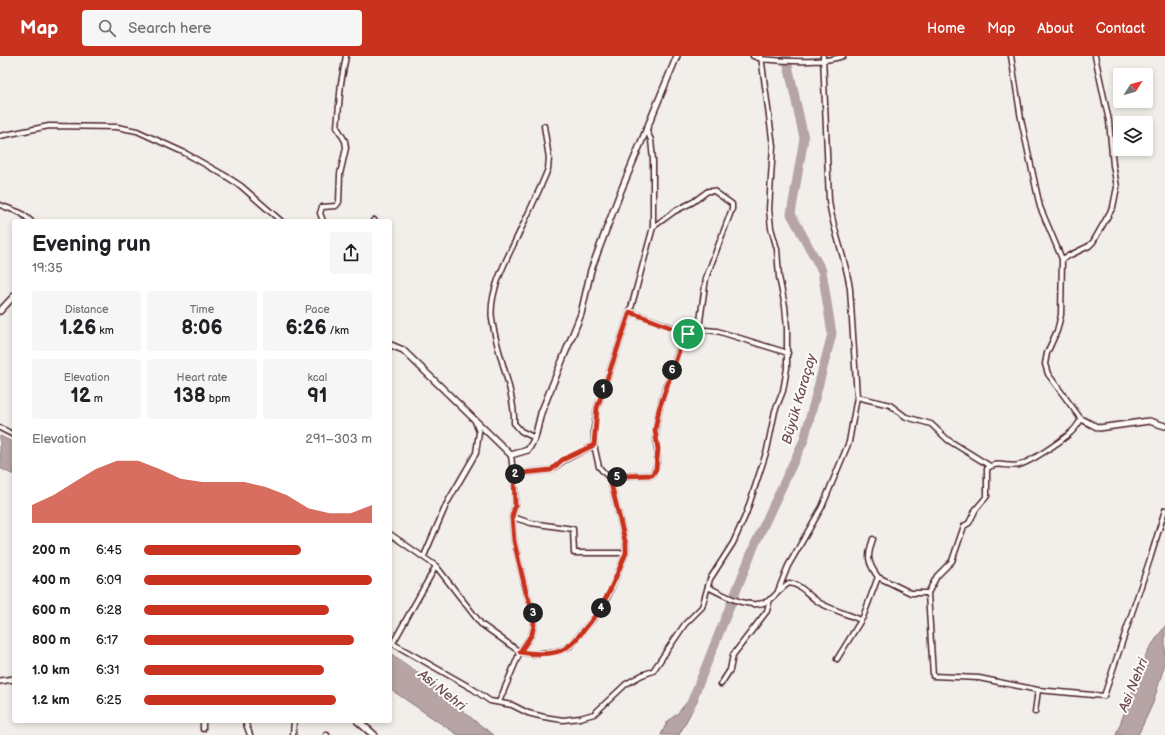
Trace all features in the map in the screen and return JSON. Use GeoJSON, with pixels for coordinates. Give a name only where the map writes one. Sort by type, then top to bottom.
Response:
{"type":"FeatureCollection","features":[{"type":"Feature","properties":{"kind":"main road"},"geometry":{"type":"LineString","coordinates":[[360,723],[374,735]]}},
{"type":"Feature","properties":{"kind":"street"},"geometry":{"type":"LineString","coordinates":[[322,219],[320,213],[322,207],[336,206],[339,202],[340,174],[346,148],[345,141],[337,127],[341,82],[346,56]]}},
{"type":"Feature","properties":{"kind":"street"},"geometry":{"type":"LineString","coordinates":[[511,455],[528,450],[535,438],[541,413],[581,314],[592,270],[646,129],[677,56]]}},
{"type":"Feature","properties":{"kind":"street"},"geometry":{"type":"LineString","coordinates":[[753,56],[769,60],[818,60],[823,58],[836,59],[843,56]]}},
{"type":"Feature","properties":{"kind":"street"},"geometry":{"type":"LineString","coordinates":[[1010,56],[1021,119],[1040,207],[1062,259],[1061,315],[1057,331],[1047,353],[1045,364],[1048,374],[1082,419],[1093,426],[1099,428],[1149,421],[1165,426]]}},
{"type":"Feature","properties":{"kind":"street"},"geometry":{"type":"LineString","coordinates":[[1062,259],[1089,246],[1093,242],[1114,206],[1118,187],[1113,165],[1110,122],[1095,56]]}},
{"type":"Feature","properties":{"kind":"street"},"geometry":{"type":"LineString","coordinates":[[436,566],[392,643],[473,689],[490,701],[512,705],[528,713],[563,720],[580,718],[594,714],[626,684],[653,671],[686,624],[702,607],[708,587],[733,543],[746,514],[767,450],[775,412],[783,391],[786,374],[788,353],[787,328],[779,276],[777,249],[771,228],[769,209],[773,146],[761,58]]}},
{"type":"Feature","properties":{"kind":"street"},"geometry":{"type":"LineString","coordinates":[[778,591],[788,566],[822,507],[849,442],[857,397],[848,272],[832,225],[828,202],[823,58]]}},
{"type":"Feature","properties":{"kind":"street"},"geometry":{"type":"LineString","coordinates":[[0,136],[49,126],[116,127],[137,131],[185,153],[224,175],[241,186],[279,219]]}},
{"type":"Feature","properties":{"kind":"street"},"geometry":{"type":"LineString","coordinates":[[535,438],[521,431],[514,423],[514,409],[499,356],[491,304],[494,292],[515,241],[548,169],[544,126]]}},
{"type":"Feature","properties":{"kind":"street"},"geometry":{"type":"LineString","coordinates":[[392,535],[424,556],[436,566],[480,624],[520,652],[533,654],[559,651],[570,646],[594,618],[606,601],[626,553],[626,545],[610,479],[599,467],[594,445],[597,408],[630,312],[653,227],[653,160],[651,140],[646,129]]}},
{"type":"Feature","properties":{"kind":"street"},"geometry":{"type":"LineString","coordinates":[[610,479],[622,476],[652,475],[656,469],[658,449],[655,430],[659,409],[681,345],[688,334],[700,322],[706,278],[732,209],[732,204],[714,191],[708,191],[693,202],[675,211],[653,227]]}},
{"type":"Feature","properties":{"kind":"street"},"geometry":{"type":"LineString","coordinates":[[0,205],[21,213],[28,219]]}},
{"type":"Feature","properties":{"kind":"street"},"geometry":{"type":"LineString","coordinates":[[0,311],[12,298]]}},
{"type":"Feature","properties":{"kind":"street"},"geometry":{"type":"LineString","coordinates":[[630,312],[688,334]]}},
{"type":"Feature","properties":{"kind":"street"},"geometry":{"type":"LineString","coordinates":[[694,329],[717,331],[788,353]]}},
{"type":"Feature","properties":{"kind":"street"},"geometry":{"type":"LineString","coordinates":[[392,346],[403,350],[511,455],[514,474],[515,506],[512,517],[514,541],[526,592],[533,612],[532,634],[520,652],[499,702]]}},
{"type":"Feature","properties":{"kind":"street"},"geometry":{"type":"LineString","coordinates":[[857,397],[890,405],[906,417],[931,424],[948,440],[990,466]]}},
{"type":"Feature","properties":{"kind":"street"},"geometry":{"type":"LineString","coordinates":[[1082,419],[1068,435],[1026,462],[1010,466],[998,464],[990,466],[987,469],[987,496],[976,509],[969,523],[964,526],[952,561],[937,576],[928,593],[933,676],[979,678],[1038,690],[1104,696],[1165,510]]}},
{"type":"Feature","properties":{"kind":"street"},"geometry":{"type":"LineString","coordinates":[[424,556],[447,503],[476,453],[479,432],[475,421]]}},
{"type":"Feature","properties":{"kind":"street"},"geometry":{"type":"LineString","coordinates":[[0,428],[12,434]]}},
{"type":"Feature","properties":{"kind":"street"},"geometry":{"type":"LineString","coordinates":[[514,474],[551,470],[562,460],[594,445]]}},
{"type":"Feature","properties":{"kind":"street"},"geometry":{"type":"LineString","coordinates":[[512,517],[531,523],[573,529],[574,553],[626,553]]}},
{"type":"Feature","properties":{"kind":"street"},"geometry":{"type":"LineString","coordinates":[[873,539],[868,558],[878,577],[911,593],[928,593]]}},
{"type":"Feature","properties":{"kind":"street"},"geometry":{"type":"LineString","coordinates":[[837,659],[861,620],[878,577]]}},
{"type":"Feature","properties":{"kind":"street"},"geometry":{"type":"LineString","coordinates":[[721,684],[730,670],[734,655],[767,611],[770,600],[788,583],[804,588],[813,599],[861,620]]}},
{"type":"Feature","properties":{"kind":"street"},"geometry":{"type":"LineString","coordinates":[[708,587],[743,602],[755,604],[770,600]]}},
{"type":"Feature","properties":{"kind":"street"},"geometry":{"type":"LineString","coordinates":[[0,681],[12,679]]}},
{"type":"Feature","properties":{"kind":"street"},"geometry":{"type":"LineString","coordinates":[[1035,712],[1038,690]]}},
{"type":"Feature","properties":{"kind":"street"},"geometry":{"type":"LineString","coordinates":[[203,723],[203,729]]}},
{"type":"Feature","properties":{"kind":"street"},"geometry":{"type":"LineString","coordinates":[[246,723],[250,735]]}},
{"type":"Feature","properties":{"kind":"street"},"geometry":{"type":"LineString","coordinates":[[293,735],[294,723]]}},
{"type":"Feature","properties":{"kind":"shaded area"},"geometry":{"type":"Polygon","coordinates":[[[0,436],[12,442],[12,474],[0,468],[0,436]]]}},
{"type":"Feature","properties":{"kind":"shaded area"},"geometry":{"type":"Polygon","coordinates":[[[1165,626],[1165,663],[1153,703],[1138,735],[1116,735],[1147,652],[1165,626]]]}},
{"type":"Feature","properties":{"kind":"shaded area"},"geometry":{"type":"Polygon","coordinates":[[[392,654],[424,677],[476,722],[494,735],[458,735],[392,690],[392,654]]]}},
{"type":"Feature","properties":{"kind":"shaded area"},"geometry":{"type":"Polygon","coordinates":[[[691,697],[698,699],[679,735],[661,735],[667,722],[678,713],[691,697]]]}},
{"type":"Feature","properties":{"kind":"waterway","name":"Büyük Karaçay"},"geometry":{"type":"LineString","coordinates":[[689,708],[755,544],[804,440],[832,334],[822,271],[791,214],[804,138],[786,56]]}},
{"type":"Feature","properties":{"kind":"route"},"geometry":{"type":"LineString","coordinates":[[630,312],[688,334],[681,345],[659,409],[655,430],[658,449],[656,469],[652,475],[622,476],[610,479],[623,531],[626,553],[606,601],[594,618],[570,646],[559,651],[533,654],[520,652],[532,634],[534,625],[533,612],[526,592],[514,541],[512,517],[515,506],[514,474],[551,470],[562,460],[594,445],[594,428],[597,408],[630,312]]}},
{"type":"Feature","properties":{"kind":"water label","name":"Asi Nehri"},"geometry":{"type":"Point","coordinates":[1133,685]}},
{"type":"Feature","properties":{"kind":"water label","name":"Asi Nehri"},"geometry":{"type":"Point","coordinates":[442,690]}}]}
